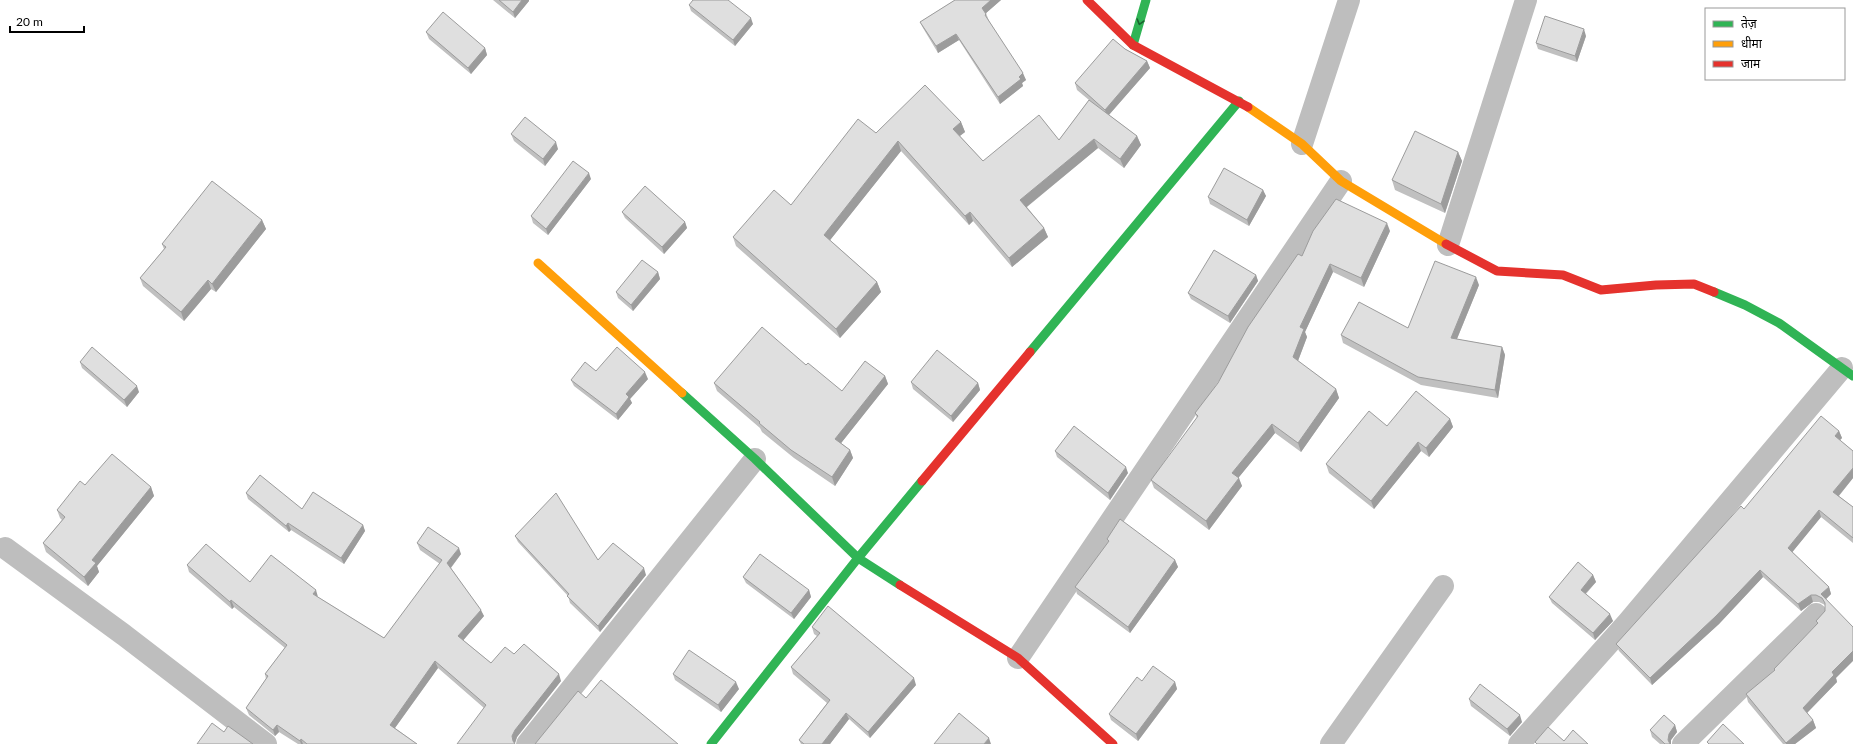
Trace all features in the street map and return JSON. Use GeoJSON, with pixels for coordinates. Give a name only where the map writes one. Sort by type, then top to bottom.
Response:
{"type":"FeatureCollection","features":[{"type":"Feature","properties":{"kind":"street"},"geometry":{"type":"LineString","coordinates":[[1087,0],[1133,45],[1240,101],[1302,144],[1341,181],[1497,271],[1563,275],[1601,290],[1656,285],[1694,284],[1745,306],[1779,323],[1847,372],[1519,744]]}},
{"type":"Feature","properties":{"kind":"street"},"geometry":{"type":"LineString","coordinates":[[1098,12],[1101,0]]}},
{"type":"Feature","properties":{"kind":"street"},"geometry":{"type":"LineString","coordinates":[[1133,45],[1146,0]]}},
{"type":"Feature","properties":{"kind":"street"},"geometry":{"type":"LineString","coordinates":[[1302,144],[1349,0]]}},
{"type":"Feature","properties":{"kind":"street"},"geometry":{"type":"LineString","coordinates":[[1448,244],[1526,0]]}},
{"type":"Feature","properties":{"kind":"street"},"geometry":{"type":"LineString","coordinates":[[711,744],[858,558],[1240,101]]}},
{"type":"Feature","properties":{"kind":"street"},"geometry":{"type":"LineString","coordinates":[[1018,658],[1341,181]]}},
{"type":"Feature","properties":{"kind":"street"},"geometry":{"type":"LineString","coordinates":[[538,264],[755,459],[858,558],[1018,658],[1113,744]]}},
{"type":"Feature","properties":{"kind":"street"},"geometry":{"type":"LineString","coordinates":[[527,744],[755,459]]}},
{"type":"Feature","properties":{"kind":"street"},"geometry":{"type":"LineString","coordinates":[[5,548],[124,635],[266,744]]}},
{"type":"Feature","properties":{"kind":"street"},"geometry":{"type":"LineString","coordinates":[[1331,744],[1443,586]]}},
{"type":"Feature","properties":{"kind":"street"},"geometry":{"type":"LineString","coordinates":[[1682,744],[1816,614]]}},
{"type":"Feature","properties":{"kind":"building"},"geometry":{"type":"Polygon","coordinates":[[[499,0],[522,0],[513,12],[499,0]]]}},
{"type":"Feature","properties":{"kind":"building"},"geometry":{"type":"Polygon","coordinates":[[[693,0],[728,0],[751,18],[733,40],[689,5],[693,0]]]}},
{"type":"Feature","properties":{"kind":"building"},"geometry":{"type":"Polygon","coordinates":[[[955,0],[991,0],[982,8],[986,14],[985,15],[1023,73],[1019,77],[1021,79],[998,97],[956,34],[936,46],[920,22],[955,0]]]}},
{"type":"Feature","properties":{"kind":"building"},"geometry":{"type":"Polygon","coordinates":[[[443,12],[485,48],[468,68],[426,32],[443,12]]]}},
{"type":"Feature","properties":{"kind":"building"},"geometry":{"type":"Polygon","coordinates":[[[1545,16],[1584,29],[1575,56],[1536,43],[1545,16]]]}},
{"type":"Feature","properties":{"kind":"building"},"geometry":{"type":"Polygon","coordinates":[[[1113,39],[1125,49],[1147,61],[1105,110],[1075,83],[1113,39]]]}},
{"type":"Feature","properties":{"kind":"building"},"geometry":{"type":"Polygon","coordinates":[[[925,85],[961,122],[953,129],[983,161],[1039,115],[1059,140],[1089,100],[1137,136],[1120,159],[1094,139],[1020,200],[1044,228],[1009,258],[970,212],[965,216],[898,141],[824,235],[877,282],[836,329],[733,237],[774,190],[791,205],[858,119],[876,133],[925,85]]]}},
{"type":"Feature","properties":{"kind":"building"},"geometry":{"type":"Polygon","coordinates":[[[525,117],[556,142],[543,159],[511,134],[525,117]]]}},
{"type":"Feature","properties":{"kind":"building"},"geometry":{"type":"Polygon","coordinates":[[[1415,131],[1458,152],[1441,204],[1392,180],[1415,131]]]}},
{"type":"Feature","properties":{"kind":"building"},"geometry":{"type":"Polygon","coordinates":[[[573,161],[589,173],[546,229],[531,216],[573,161]]]}},
{"type":"Feature","properties":{"kind":"building"},"geometry":{"type":"Polygon","coordinates":[[[1224,168],[1263,190],[1247,220],[1208,197],[1224,168]]]}},
{"type":"Feature","properties":{"kind":"building"},"geometry":{"type":"Polygon","coordinates":[[[212,181],[262,220],[212,284],[208,280],[181,312],[140,278],[166,247],[162,244],[212,181]]]}},
{"type":"Feature","properties":{"kind":"building"},"geometry":{"type":"Polygon","coordinates":[[[645,186],[685,222],[662,247],[622,212],[645,186]]]}},
{"type":"Feature","properties":{"kind":"building"},"geometry":{"type":"Polygon","coordinates":[[[1336,199],[1387,223],[1361,278],[1330,264],[1300,327],[1304,329],[1293,357],[1336,389],[1298,443],[1272,424],[1232,473],[1239,478],[1206,521],[1151,480],[1198,416],[1195,413],[1218,383],[1248,327],[1298,254],[1302,256],[1313,231],[1336,199]]]}},
{"type":"Feature","properties":{"kind":"building"},"geometry":{"type":"Polygon","coordinates":[[[1214,250],[1256,275],[1228,316],[1188,293],[1214,250]]]}},
{"type":"Feature","properties":{"kind":"building"},"geometry":{"type":"Polygon","coordinates":[[[642,260],[658,272],[631,305],[616,292],[642,260]]]}},
{"type":"Feature","properties":{"kind":"building"},"geometry":{"type":"Polygon","coordinates":[[[1435,261],[1476,277],[1451,338],[1502,347],[1495,390],[1418,377],[1341,335],[1359,302],[1408,328],[1435,261]]]}},
{"type":"Feature","properties":{"kind":"building"},"geometry":{"type":"Polygon","coordinates":[[[762,327],[806,365],[808,363],[842,391],[865,361],[885,376],[835,439],[850,450],[832,477],[791,450],[714,383],[762,327]]]}},
{"type":"Feature","properties":{"kind":"building"},"geometry":{"type":"Polygon","coordinates":[[[92,347],[137,386],[124,400],[80,362],[92,347]]]}},
{"type":"Feature","properties":{"kind":"building"},"geometry":{"type":"Polygon","coordinates":[[[617,347],[645,372],[626,394],[629,397],[616,414],[571,380],[585,362],[596,371],[617,347]]]}},
{"type":"Feature","properties":{"kind":"building"},"geometry":{"type":"Polygon","coordinates":[[[937,350],[978,383],[951,416],[911,382],[937,350]]]}},
{"type":"Feature","properties":{"kind":"building"},"geometry":{"type":"Polygon","coordinates":[[[1416,391],[1450,419],[1426,448],[1418,442],[1371,501],[1326,464],[1369,411],[1387,426],[1416,391]]]}},
{"type":"Feature","properties":{"kind":"building"},"geometry":{"type":"Polygon","coordinates":[[[1821,416],[1839,431],[1835,436],[1853,451],[1853,468],[1833,492],[1853,507],[1853,538],[1819,510],[1788,548],[1829,587],[1821,594],[1853,627],[1853,651],[1832,672],[1834,675],[1803,708],[1813,720],[1786,743],[1746,694],[1775,670],[1774,669],[1818,623],[1816,621],[1825,611],[1825,603],[1822,598],[1816,595],[1811,595],[1798,604],[1760,570],[1716,616],[1650,678],[1616,644],[1741,506],[1744,509],[1821,416]]]}},
{"type":"Feature","properties":{"kind":"building"},"geometry":{"type":"Polygon","coordinates":[[[1074,426],[1126,467],[1108,493],[1055,451],[1074,426]]]}},
{"type":"Feature","properties":{"kind":"building"},"geometry":{"type":"Polygon","coordinates":[[[112,454],[151,487],[92,560],[96,563],[84,577],[43,543],[65,517],[57,510],[80,481],[85,485],[112,454]]]}},
{"type":"Feature","properties":{"kind":"building"},"geometry":{"type":"Polygon","coordinates":[[[260,475],[302,509],[313,492],[363,525],[341,558],[288,523],[286,526],[246,493],[260,475]]]}},
{"type":"Feature","properties":{"kind":"building"},"geometry":{"type":"Polygon","coordinates":[[[556,493],[598,560],[613,543],[644,568],[598,626],[567,596],[569,594],[515,536],[556,493]]]}},
{"type":"Feature","properties":{"kind":"building"},"geometry":{"type":"Polygon","coordinates":[[[1120,519],[1175,560],[1128,627],[1075,587],[1109,541],[1107,539],[1120,519]]]}},
{"type":"Feature","properties":{"kind":"building"},"geometry":{"type":"Polygon","coordinates":[[[428,527],[459,548],[447,563],[481,610],[458,636],[491,663],[505,647],[514,654],[524,644],[559,674],[515,730],[512,736],[515,744],[457,744],[486,705],[435,661],[390,725],[417,744],[307,744],[301,739],[300,741],[277,725],[273,730],[246,708],[268,676],[265,674],[287,645],[231,600],[230,602],[187,565],[206,544],[250,582],[271,555],[316,590],[313,594],[384,638],[442,560],[417,543],[428,527]]]}},
{"type":"Feature","properties":{"kind":"building"},"geometry":{"type":"Polygon","coordinates":[[[760,554],[809,590],[791,613],[743,577],[760,554]]]}},
{"type":"Feature","properties":{"kind":"building"},"geometry":{"type":"Polygon","coordinates":[[[1578,562],[1593,575],[1581,590],[1610,614],[1593,633],[1549,597],[1578,562]]]}},
{"type":"Feature","properties":{"kind":"building"},"geometry":{"type":"Polygon","coordinates":[[[828,606],[914,678],[868,732],[846,713],[822,744],[804,744],[799,740],[830,700],[791,667],[820,633],[812,627],[828,606]]]}},
{"type":"Feature","properties":{"kind":"building"},"geometry":{"type":"Polygon","coordinates":[[[689,650],[736,682],[718,705],[673,674],[689,650]]]}},
{"type":"Feature","properties":{"kind":"building"},"geometry":{"type":"Polygon","coordinates":[[[1153,666],[1175,682],[1136,734],[1109,714],[1137,677],[1142,681],[1153,666]]]}},
{"type":"Feature","properties":{"kind":"building"},"geometry":{"type":"Polygon","coordinates":[[[601,680],[678,744],[535,744],[578,691],[586,698],[601,680]]]}},
{"type":"Feature","properties":{"kind":"building"},"geometry":{"type":"Polygon","coordinates":[[[1480,684],[1520,715],[1507,729],[1469,699],[1480,684]]]}},
{"type":"Feature","properties":{"kind":"building"},"geometry":{"type":"Polygon","coordinates":[[[959,713],[989,738],[984,744],[934,744],[959,713]]]}},
{"type":"Feature","properties":{"kind":"building"},"geometry":{"type":"Polygon","coordinates":[[[1664,715],[1675,725],[1669,734],[1668,740],[1670,744],[1665,744],[1650,730],[1664,715]]]}},
{"type":"Feature","properties":{"kind":"building"},"geometry":{"type":"Polygon","coordinates":[[[212,723],[224,732],[228,726],[253,744],[197,744],[212,723]]]}},
{"type":"Feature","properties":{"kind":"building"},"geometry":{"type":"Polygon","coordinates":[[[1723,724],[1744,744],[1709,744],[1707,742],[1723,724]]]}},
{"type":"Feature","properties":{"kind":"building"},"geometry":{"type":"Polygon","coordinates":[[[1548,727],[1564,741],[1573,730],[1588,744],[1537,744],[1535,742],[1548,727]]]}},
{"type":"Feature","properties":{"kind":"traffic: fast"},"geometry":{"type":"LineString","coordinates":[[1133,45],[1146,0]]}},
{"type":"Feature","properties":{"kind":"traffic: fast"},"geometry":{"type":"LineString","coordinates":[[1030,352],[1239,101]]}},
{"type":"Feature","properties":{"kind":"traffic: fast"},"geometry":{"type":"LineString","coordinates":[[1714,292],[1745,305],[1779,323],[1853,376]]}},
{"type":"Feature","properties":{"kind":"traffic: fast"},"geometry":{"type":"LineString","coordinates":[[682,393],[755,459],[858,558],[900,585]]}},
{"type":"Feature","properties":{"kind":"traffic: fast"},"geometry":{"type":"LineString","coordinates":[[711,744],[858,558],[922,481]]}},
{"type":"Feature","properties":{"kind":"traffic: slow"},"geometry":{"type":"LineString","coordinates":[[1248,107],[1302,144],[1341,181],[1446,244]]}},
{"type":"Feature","properties":{"kind":"traffic: slow"},"geometry":{"type":"LineString","coordinates":[[538,263],[682,393]]}},
{"type":"Feature","properties":{"kind":"traffic: jam"},"geometry":{"type":"LineString","coordinates":[[1087,0],[1133,45],[1248,107]]}},
{"type":"Feature","properties":{"kind":"traffic: jam"},"geometry":{"type":"LineString","coordinates":[[1446,244],[1497,271],[1563,275],[1601,290],[1656,285],[1694,284],[1714,292]]}},
{"type":"Feature","properties":{"kind":"traffic: jam"},"geometry":{"type":"LineString","coordinates":[[922,481],[1030,352]]}},
{"type":"Feature","properties":{"kind":"traffic: jam"},"geometry":{"type":"LineString","coordinates":[[900,585],[1018,658],[1113,744]]}}]}
